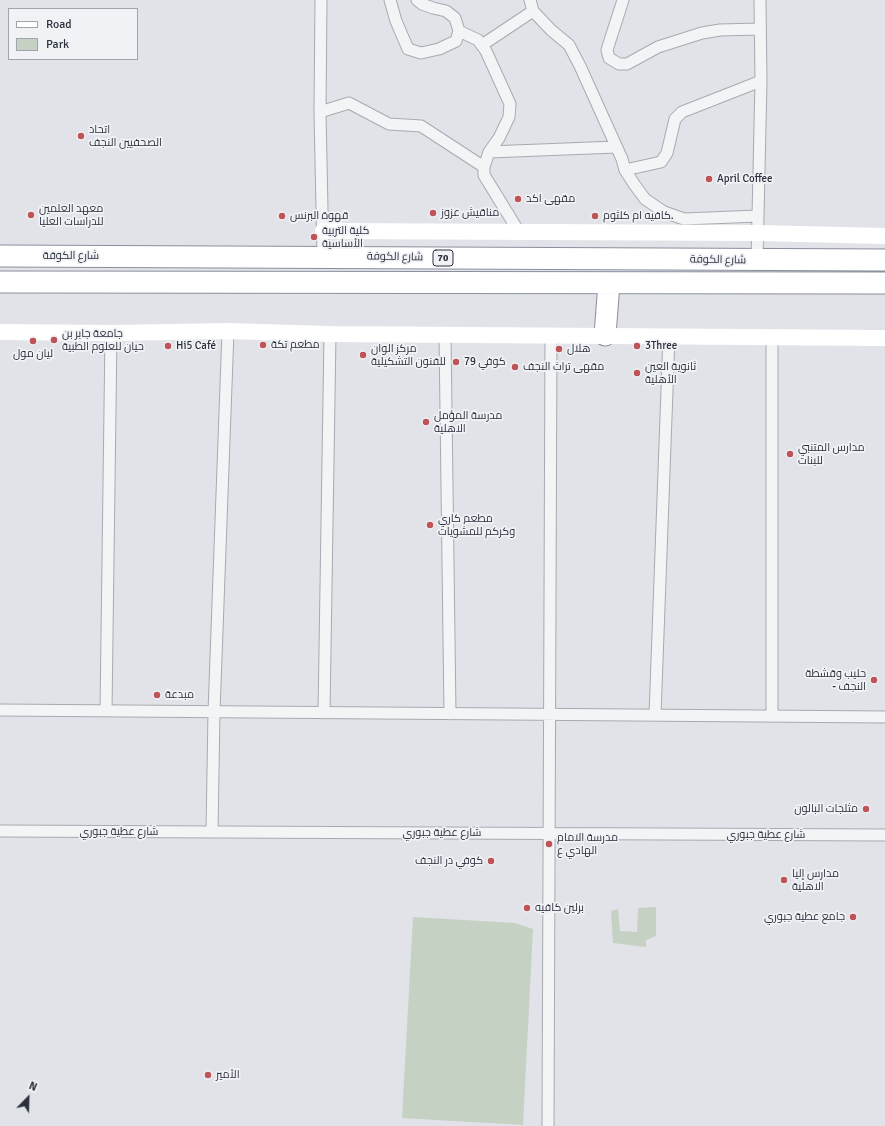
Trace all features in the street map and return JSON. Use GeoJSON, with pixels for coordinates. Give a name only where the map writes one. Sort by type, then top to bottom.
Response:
{"type":"FeatureCollection","features":[{"type":"Feature","properties":{"kind":"highway","name":"شارع الكوفة"},"geometry":{"type":"LineString","coordinates":[[0,256],[757,261],[885,260]]}},
{"type":"Feature","properties":{"kind":"highway","name":"شارع الكوفة"},"geometry":{"type":"LineString","coordinates":[[0,282],[885,283]]}},
{"type":"Feature","properties":{"kind":"highway"},"geometry":{"type":"LineString","coordinates":[[605,335],[609,283]]}},
{"type":"Feature","properties":{"kind":"street"},"geometry":{"type":"LineString","coordinates":[[321,0],[320,112],[323,257]]}},
{"type":"Feature","properties":{"kind":"street"},"geometry":{"type":"LineString","coordinates":[[390,0],[396,21],[408,49],[421,53],[439,49],[456,41],[459,30],[455,18],[446,11],[422,4],[417,0]]}},
{"type":"Feature","properties":{"kind":"street"},"geometry":{"type":"LineString","coordinates":[[623,0],[607,50],[609,58],[619,64],[627,64],[658,47],[702,33],[720,30],[760,29]]}},
{"type":"Feature","properties":{"kind":"street"},"geometry":{"type":"LineString","coordinates":[[757,261],[760,0]]}},
{"type":"Feature","properties":{"kind":"street"},"geometry":{"type":"LineString","coordinates":[[482,45],[531,5],[551,30],[569,45],[616,146],[625,170],[645,199],[664,212],[684,219],[758,216]]}},
{"type":"Feature","properties":{"kind":"street"},"geometry":{"type":"LineString","coordinates":[[459,30],[478,40],[482,45],[510,104],[509,117],[499,138],[489,152],[484,167],[484,175],[519,232]]}},
{"type":"Feature","properties":{"kind":"street"},"geometry":{"type":"LineString","coordinates":[[625,170],[661,162],[667,153],[675,119],[682,112],[760,81]]}},
{"type":"Feature","properties":{"kind":"street"},"geometry":{"type":"LineString","coordinates":[[320,112],[349,103],[389,124],[421,126],[484,167]]}},
{"type":"Feature","properties":{"kind":"street"},"geometry":{"type":"LineString","coordinates":[[489,152],[616,146]]}},
{"type":"Feature","properties":{"kind":"street"},"geometry":{"type":"LineString","coordinates":[[323,231],[758,233],[885,236]]}},
{"type":"Feature","properties":{"kind":"street"},"geometry":{"type":"LineString","coordinates":[[212,832],[214,712],[228,331]]}},
{"type":"Feature","properties":{"kind":"street"},"geometry":{"type":"LineString","coordinates":[[0,332],[111,333],[228,331],[330,334],[885,338]]}},
{"type":"Feature","properties":{"kind":"street"},"geometry":{"type":"LineString","coordinates":[[106,711],[111,333]]}},
{"type":"Feature","properties":{"kind":"street"},"geometry":{"type":"LineString","coordinates":[[324,713],[330,334]]}},
{"type":"Feature","properties":{"kind":"street"},"geometry":{"type":"LineString","coordinates":[[445,335],[450,714]]}},
{"type":"Feature","properties":{"kind":"street"},"geometry":{"type":"LineString","coordinates":[[548,1126],[551,336]]}},
{"type":"Feature","properties":{"kind":"street"},"geometry":{"type":"LineString","coordinates":[[655,715],[669,336]]}},
{"type":"Feature","properties":{"kind":"street"},"geometry":{"type":"LineString","coordinates":[[772,337],[772,716]]}},
{"type":"Feature","properties":{"kind":"street"},"geometry":{"type":"LineString","coordinates":[[0,710],[885,717]]}},
{"type":"Feature","properties":{"kind":"street","name":"شارع عطية جبوري"},"geometry":{"type":"LineString","coordinates":[[0,831],[885,835]]}},
{"type":"Feature","properties":{"kind":"green space"},"geometry":{"type":"Polygon","coordinates":[[[656,907],[656,936],[646,940],[646,947],[613,943],[611,911],[618,909],[620,931],[637,932],[638,908],[656,907]]]}},
{"type":"Feature","properties":{"kind":"green space"},"geometry":{"type":"Polygon","coordinates":[[[413,917],[515,923],[533,929],[523,1125],[402,1118],[413,917]]]}},
{"type":"Feature","properties":{"kind":"place","name":"اتحاد الصحفيين النجف"},"geometry":{"type":"Point","coordinates":[81,136]}},
{"type":"Feature","properties":{"kind":"place","name":"April Coffee"},"geometry":{"type":"Point","coordinates":[709,179]}},
{"type":"Feature","properties":{"kind":"place","name":"مقهى اكد"},"geometry":{"type":"Point","coordinates":[518,199]}},
{"type":"Feature","properties":{"kind":"place","name":"مناقيش عزوز"},"geometry":{"type":"Point","coordinates":[433,213]}},
{"type":"Feature","properties":{"kind":"place","name":"معهد العلمين للدراسات العليا"},"geometry":{"type":"Point","coordinates":[31,215]}},
{"type":"Feature","properties":{"kind":"place","name":"قهوة البرنس"},"geometry":{"type":"Point","coordinates":[282,216]}},
{"type":"Feature","properties":{"kind":"place","name":"كافيه ام كلثوم."},"geometry":{"type":"Point","coordinates":[595,216]}},
{"type":"Feature","properties":{"kind":"place","name":"كلية التربية الأساسية"},"geometry":{"type":"Point","coordinates":[314,237]}},
{"type":"Feature","properties":{"kind":"place","name":"جامعة جابر بن حيان للعلوم الطبية"},"geometry":{"type":"Point","coordinates":[54,340]}},
{"type":"Feature","properties":{"kind":"place","name":"ليان مول"},"geometry":{"type":"Point","coordinates":[33,341]}},
{"type":"Feature","properties":{"kind":"place","name":"مطعم تكة"},"geometry":{"type":"Point","coordinates":[263,345]}},
{"type":"Feature","properties":{"kind":"place","name":"Hi5 Café"},"geometry":{"type":"Point","coordinates":[168,346]}},
{"type":"Feature","properties":{"kind":"place","name":"3Three"},"geometry":{"type":"Point","coordinates":[637,346]}},
{"type":"Feature","properties":{"kind":"place","name":"هلال"},"geometry":{"type":"Point","coordinates":[559,349]}},
{"type":"Feature","properties":{"kind":"place","name":"مركز الوان للفنون التشكيلية"},"geometry":{"type":"Point","coordinates":[363,355]}},
{"type":"Feature","properties":{"kind":"place","name":"كوفي 79"},"geometry":{"type":"Point","coordinates":[456,362]}},
{"type":"Feature","properties":{"kind":"place","name":"مقهى تراث النجف"},"geometry":{"type":"Point","coordinates":[515,367]}},
{"type":"Feature","properties":{"kind":"place","name":"ثانوية العين الأهلية"},"geometry":{"type":"Point","coordinates":[637,373]}},
{"type":"Feature","properties":{"kind":"place","name":"مدرسة المؤمل الاهلية"},"geometry":{"type":"Point","coordinates":[426,422]}},
{"type":"Feature","properties":{"kind":"place","name":"مدارس المتنبي للبنات"},"geometry":{"type":"Point","coordinates":[790,454]}},
{"type":"Feature","properties":{"kind":"place","name":"مطعم كاري وكركم للمشويات"},"geometry":{"type":"Point","coordinates":[430,525]}},
{"type":"Feature","properties":{"kind":"place","name":"حليب وقشطة - النجف"},"geometry":{"type":"Point","coordinates":[874,680]}},
{"type":"Feature","properties":{"kind":"place","name":"مبدعة"},"geometry":{"type":"Point","coordinates":[157,695]}},
{"type":"Feature","properties":{"kind":"place","name":"مثلجات البالون"},"geometry":{"type":"Point","coordinates":[866,809]}},
{"type":"Feature","properties":{"kind":"place","name":"مدرسة الامام الهادي ع"},"geometry":{"type":"Point","coordinates":[549,844]}},
{"type":"Feature","properties":{"kind":"place","name":"كوفي در النجف"},"geometry":{"type":"Point","coordinates":[491,861]}},
{"type":"Feature","properties":{"kind":"place","name":"مدارس إليا الاهلية"},"geometry":{"type":"Point","coordinates":[784,880]}},
{"type":"Feature","properties":{"kind":"place","name":"برلين كافيه"},"geometry":{"type":"Point","coordinates":[527,908]}},
{"type":"Feature","properties":{"kind":"place","name":"جامع عطية جبوري"},"geometry":{"type":"Point","coordinates":[853,917]}},
{"type":"Feature","properties":{"kind":"place","name":"الأمير"},"geometry":{"type":"Point","coordinates":[208,1075]}}]}
